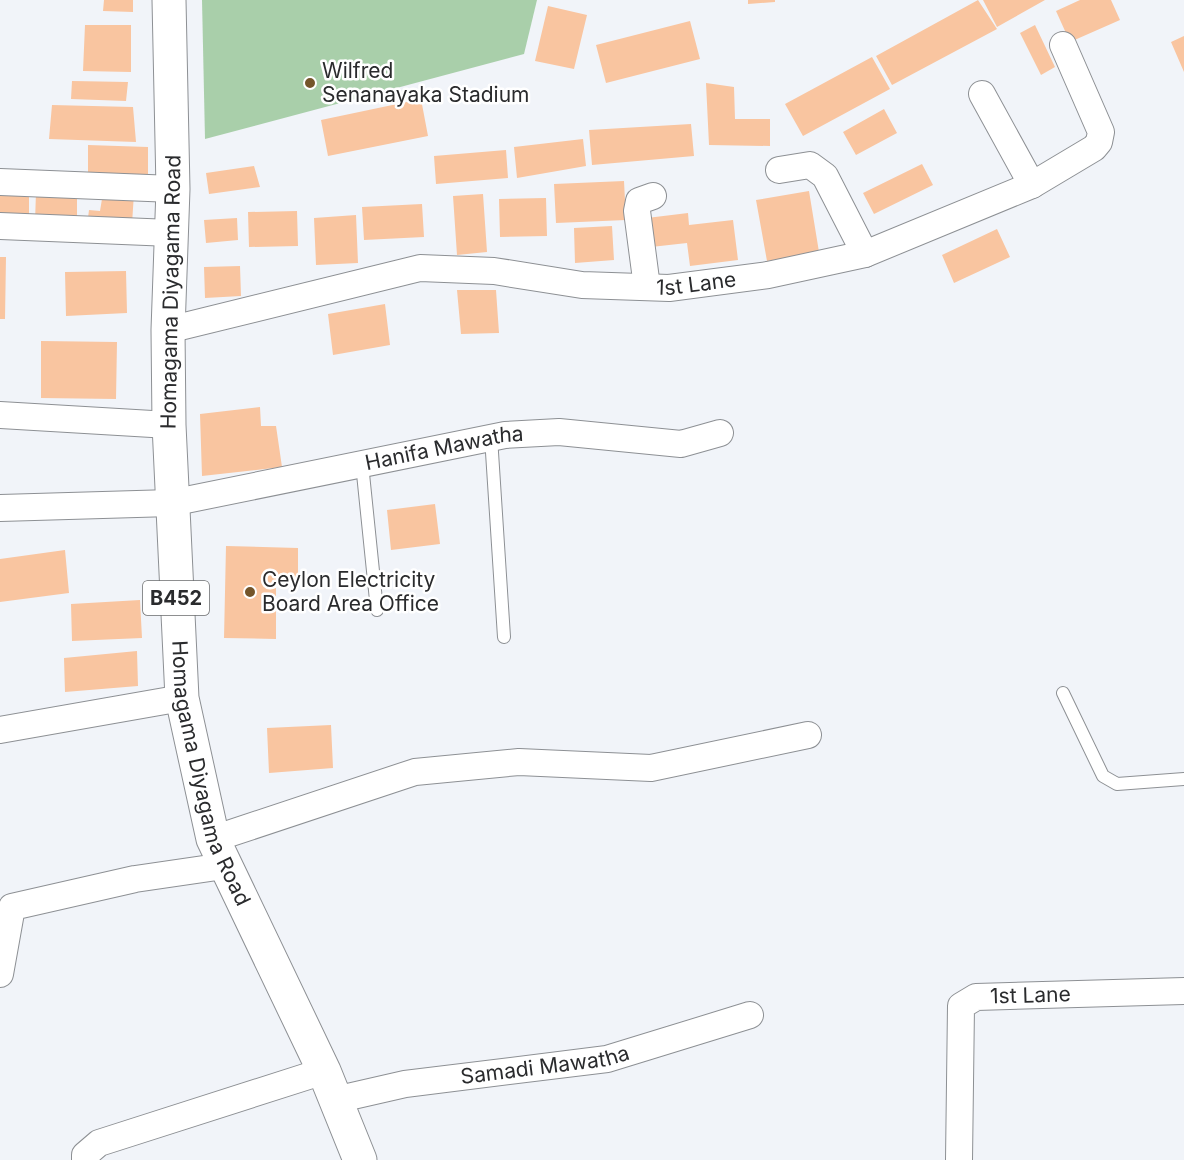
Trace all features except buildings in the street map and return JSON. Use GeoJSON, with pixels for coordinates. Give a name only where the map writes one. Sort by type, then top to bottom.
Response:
{"type":"FeatureCollection","features":[{"type":"Feature","properties":{"kind":"main road","name":"Homagama Diyagama Road"},"geometry":{"type":"LineString","coordinates":[[169,0],[173,189],[168,330],[169,425],[182,698],[218,852],[329,1085],[360,1160]]}},
{"type":"Feature","properties":{"kind":"street","name":"1st Lane"},"geometry":{"type":"LineString","coordinates":[[168,330],[420,268],[494,271],[582,285],[669,288],[768,275],[865,254],[1032,185],[1094,148],[1099,142],[1101,132],[1063,45]]}},
{"type":"Feature","properties":{"kind":"street"},"geometry":{"type":"LineString","coordinates":[[982,94],[1032,185]]}},
{"type":"Feature","properties":{"kind":"street"},"geometry":{"type":"LineString","coordinates":[[779,170],[810,165],[825,176],[865,254]]}},
{"type":"Feature","properties":{"kind":"street"},"geometry":{"type":"LineString","coordinates":[[0,182],[173,189]]}},
{"type":"Feature","properties":{"kind":"street"},"geometry":{"type":"LineString","coordinates":[[647,287],[638,211],[639,201],[653,196]]}},
{"type":"Feature","properties":{"kind":"street"},"geometry":{"type":"LineString","coordinates":[[0,226],[171,233]]}},
{"type":"Feature","properties":{"kind":"street"},"geometry":{"type":"LineString","coordinates":[[0,415],[169,425]]}},
{"type":"Feature","properties":{"kind":"street","name":"Hanifa Mawatha"},"geometry":{"type":"LineString","coordinates":[[0,508],[171,503],[491,437],[560,432],[681,444],[720,433]]}},
{"type":"Feature","properties":{"kind":"street"},"geometry":{"type":"LineString","coordinates":[[0,730],[182,698]]}},
{"type":"Feature","properties":{"kind":"street"},"geometry":{"type":"LineString","coordinates":[[0,974],[12,907],[135,879],[218,852],[415,772],[519,762],[651,768],[808,735]]}},
{"type":"Feature","properties":{"kind":"street","name":"1st Lane"},"geometry":{"type":"LineString","coordinates":[[959,1160],[961,1006],[976,997],[1184,991]]}},
{"type":"Feature","properties":{"kind":"street","name":"Samadi Mawatha"},"geometry":{"type":"LineString","coordinates":[[85,1160],[85,1155],[99,1143],[329,1085],[405,1084],[607,1059],[750,1015]]}},
{"type":"Feature","properties":{"kind":"lane"},"geometry":{"type":"LineString","coordinates":[[491,437],[504,637]]}},
{"type":"Feature","properties":{"kind":"lane"},"geometry":{"type":"LineString","coordinates":[[362,464],[377,610]]}},
{"type":"Feature","properties":{"kind":"lane"},"geometry":{"type":"LineString","coordinates":[[1063,693],[1103,776],[1117,784],[1184,779]]}},
{"type":"Feature","properties":{"kind":"green space","name":"Wilfred Senanayaka Stadium"},"geometry":{"type":"Polygon","coordinates":[[[202,0],[537,0],[524,54],[205,139],[202,0]]]}},
{"type":"Feature","properties":{"kind":"place","name":"Wilfred Senanayaka Stadium"},"geometry":{"type":"Point","coordinates":[310,83]}},
{"type":"Feature","properties":{"kind":"place","name":"Ceylon Electricity Board Area Office"},"geometry":{"type":"Point","coordinates":[250,592]}}]}
